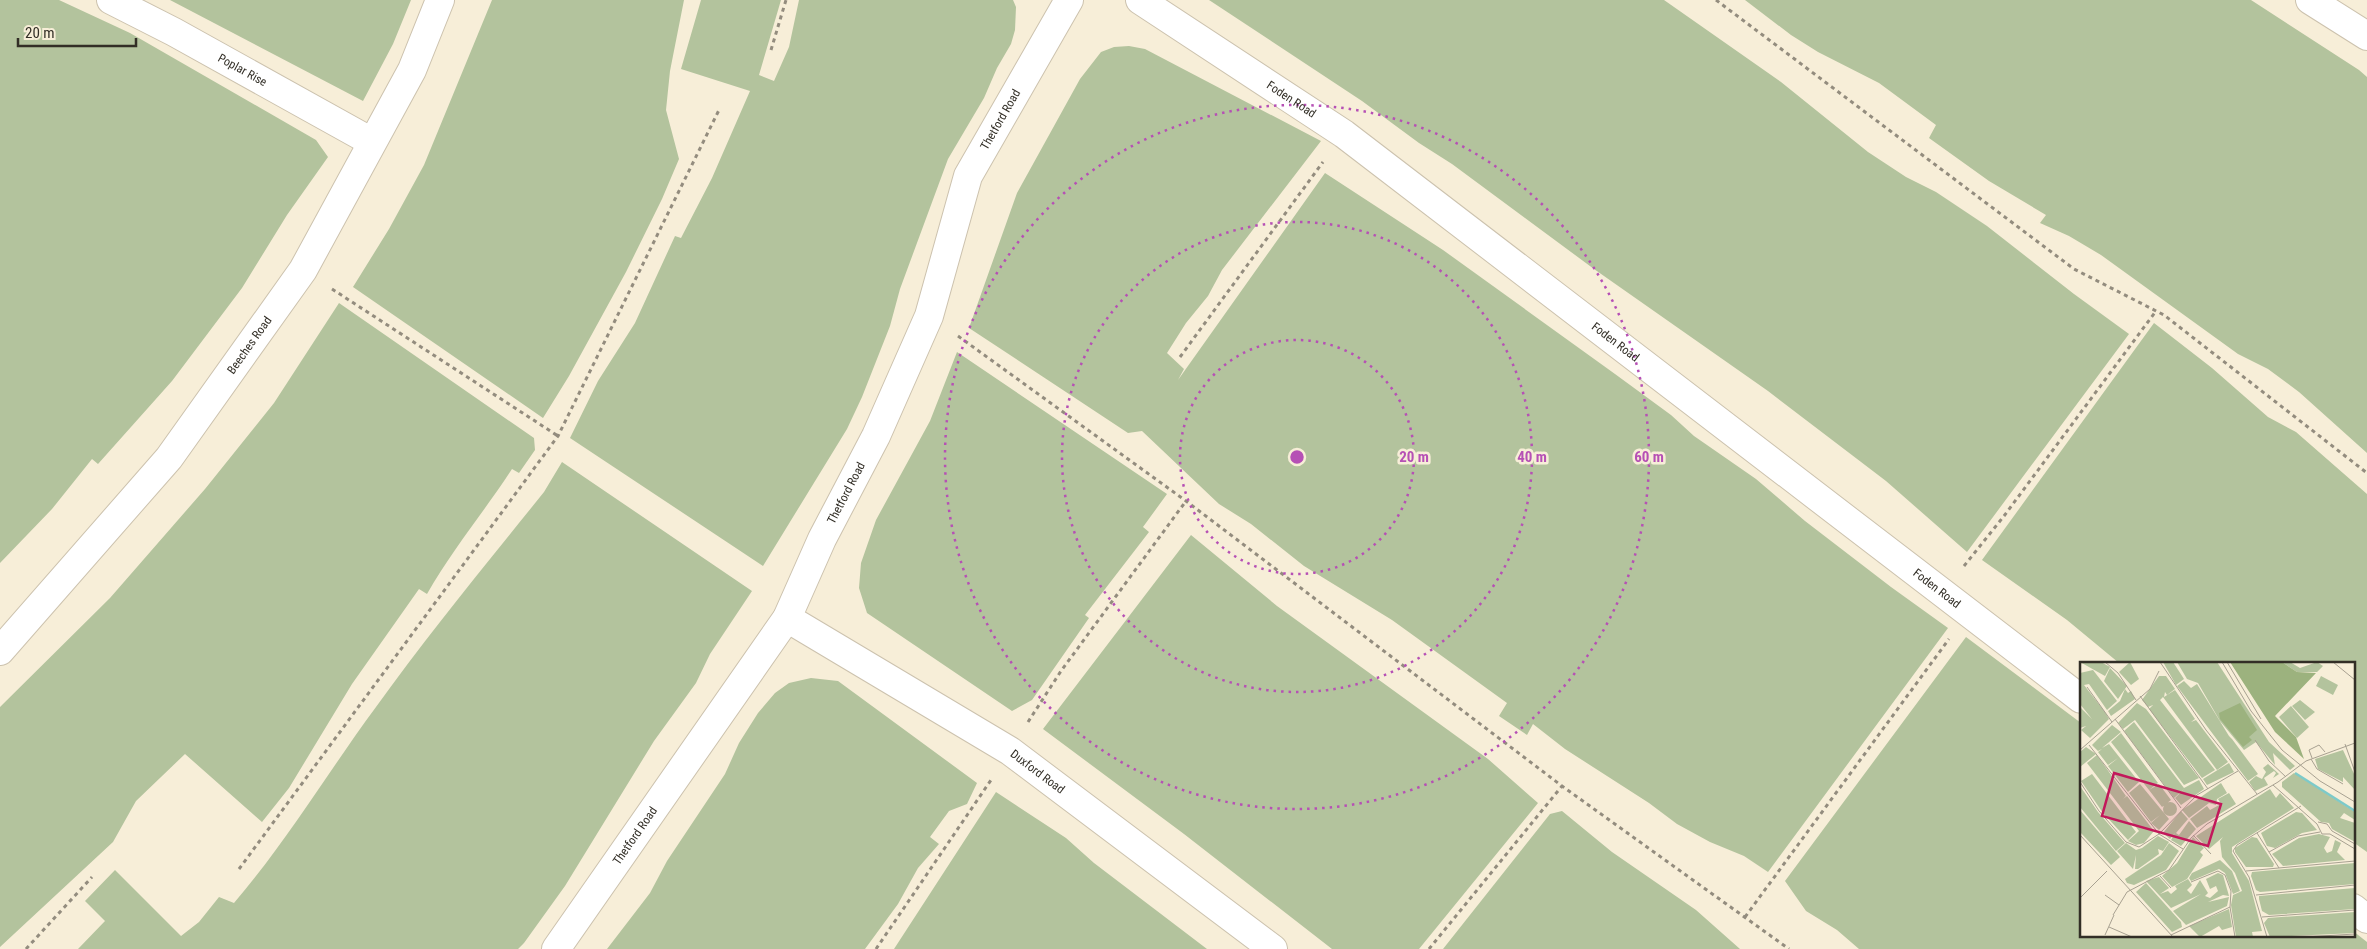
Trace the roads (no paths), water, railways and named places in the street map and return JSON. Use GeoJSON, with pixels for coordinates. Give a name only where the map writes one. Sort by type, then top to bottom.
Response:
{"type":"FeatureCollection","features":[{"type":"Feature","properties":{"kind":"street","name":"Poplar Rise"},"geometry":{"type":"LineString","coordinates":[[111,0],[174,32],[372,142]]}},
{"type":"Feature","properties":{"kind":"street","name":"Beeches Road"},"geometry":{"type":"LineString","coordinates":[[0,651],[169,458],[303,270],[412,70],[440,0]]}},
{"type":"Feature","properties":{"kind":"street","name":"Thetford Road"},"geometry":{"type":"LineString","coordinates":[[556,949],[787,618],[822,539],[876,436],[929,316],[968,176],[1069,0]]}},
{"type":"Feature","properties":{"kind":"street","name":"Foden Road"},"geometry":{"type":"LineString","coordinates":[[1140,0],[1344,134],[1941,594],[2080,698]]}},
{"type":"Feature","properties":{"kind":"street"},"geometry":{"type":"LineString","coordinates":[[2310,0],[2367,36]]}},
{"type":"Feature","properties":{"kind":"street","name":"Duxford Road"},"geometry":{"type":"LineString","coordinates":[[787,618],[1010,751],[1273,949]]}},
{"type":"Feature","properties":{"kind":"street"},"geometry":{"type":"LineString","coordinates":[[2354,909],[2367,919]]}}]}
